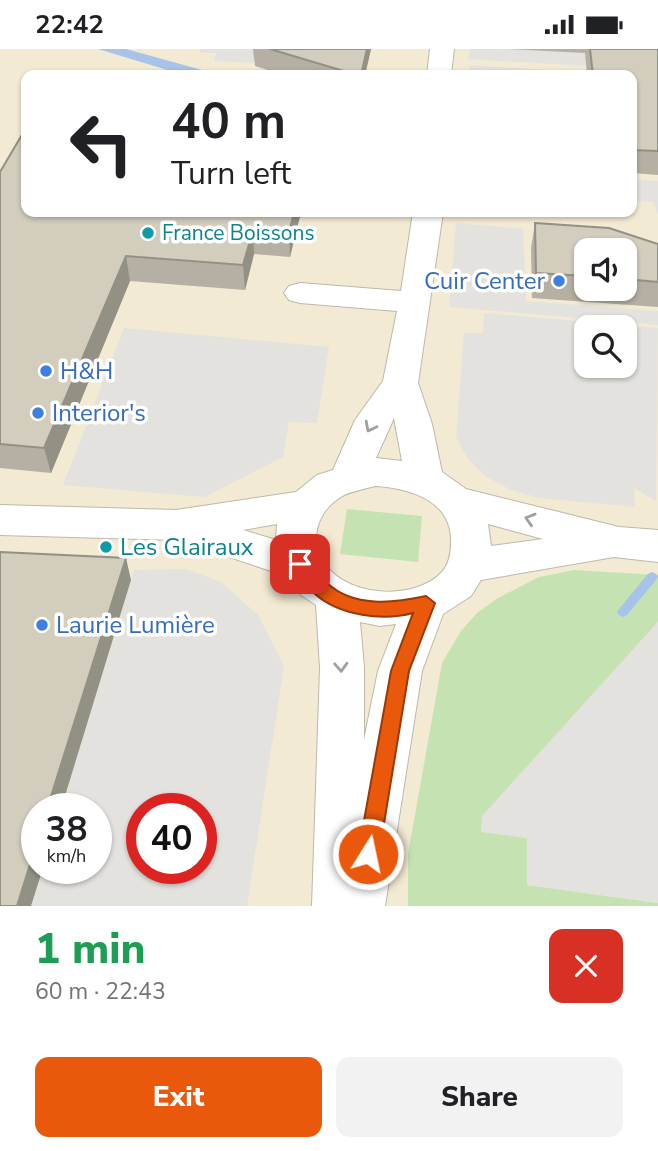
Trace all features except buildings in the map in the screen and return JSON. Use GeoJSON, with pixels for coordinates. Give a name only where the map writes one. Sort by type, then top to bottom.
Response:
{"type":"FeatureCollection","features":[{"type":"Feature","properties":{"kind":"street"},"geometry":{"type":"LineString","coordinates":[[440,70],[442,49]]}},
{"type":"Feature","properties":{"kind":"street"},"geometry":{"type":"LineString","coordinates":[[350,476],[373,420],[400,383],[427,217]]}},
{"type":"Feature","properties":{"kind":"street"},"geometry":{"type":"LineString","coordinates":[[299,293],[415,302]]}},
{"type":"Feature","properties":{"kind":"street"},"geometry":{"type":"LineString","coordinates":[[400,383],[439,490],[468,520],[473,543],[468,565],[459,580],[445,594],[426,603],[397,610],[366,608],[337,599],[315,583],[300,564],[294,544],[296,523],[305,505],[317,492],[350,476],[375,472],[401,474],[439,490],[639,545]]}},
{"type":"Feature","properties":{"kind":"street"},"geometry":{"type":"LineString","coordinates":[[0,520],[176,525],[305,505]]}},
{"type":"Feature","properties":{"kind":"street"},"geometry":{"type":"LineString","coordinates":[[176,525],[222,536],[300,564]]}},
{"type":"Feature","properties":{"kind":"street"},"geometry":{"type":"LineString","coordinates":[[468,565],[639,545]]}},
{"type":"Feature","properties":{"kind":"street"},"geometry":{"type":"LineString","coordinates":[[337,599],[342,668],[338,906]]}},
{"type":"Feature","properties":{"kind":"street"},"geometry":{"type":"LineString","coordinates":[[359,906],[400,671],[426,603]]}},
{"type":"Feature","properties":{"kind":"shaded area"},"geometry":{"type":"Polygon","coordinates":[[[0,49],[658,49],[658,906],[0,906],[0,49]]]}},
{"type":"Feature","properties":{"kind":"shaded area"},"geometry":{"type":"Polygon","coordinates":[[[201,49],[258,49],[254,63],[214,61],[216,53],[200,52],[201,49]]]}},
{"type":"Feature","properties":{"kind":"shaded area"},"geometry":{"type":"Polygon","coordinates":[[[470,49],[536,49],[658,57],[658,70],[468,59],[470,49]]]}},
{"type":"Feature","properties":{"kind":"shaded area"},"geometry":{"type":"Polygon","coordinates":[[[470,65],[546,70],[470,70],[470,65]]]}},
{"type":"Feature","properties":{"kind":"shaded area"},"geometry":{"type":"Polygon","coordinates":[[[637,180],[658,181],[658,214],[653,202],[637,201],[637,180]]]}},
{"type":"Feature","properties":{"kind":"shaded area"},"geometry":{"type":"Polygon","coordinates":[[[456,223],[523,229],[526,301],[658,311],[658,325],[637,323],[637,315],[574,315],[574,318],[449,307],[456,223]]]}},
{"type":"Feature","properties":{"kind":"shaded area"},"geometry":{"type":"Polygon","coordinates":[[[484,313],[574,321],[574,378],[637,378],[637,326],[658,328],[656,501],[634,488],[635,507],[539,498],[509,489],[485,476],[467,458],[456,437],[464,333],[483,333],[484,313]]]}},
{"type":"Feature","properties":{"kind":"shaded area"},"geometry":{"type":"Polygon","coordinates":[[[124,328],[329,347],[317,423],[289,422],[283,457],[204,497],[63,485],[124,328]]]}},
{"type":"Feature","properties":{"kind":"shaded area"},"geometry":{"type":"Polygon","coordinates":[[[186,569],[221,582],[258,615],[284,666],[247,906],[31,906],[38,884],[112,884],[112,793],[66,793],[134,570],[186,569]]]}},
{"type":"Feature","properties":{"kind":"shaded area"},"geometry":{"type":"Polygon","coordinates":[[[658,622],[658,903],[527,885],[527,838],[481,832],[482,816],[658,622]]]}},
{"type":"Feature","properties":{"kind":"green space"},"geometry":{"type":"Polygon","coordinates":[[[347,509],[422,516],[418,562],[340,554],[347,509]]]}},
{"type":"Feature","properties":{"kind":"green space"},"geometry":{"type":"Polygon","coordinates":[[[574,570],[658,575],[658,622],[483,816],[481,831],[527,838],[527,885],[658,903],[658,906],[408,906],[408,854],[442,663],[461,631],[477,613],[498,598],[539,577],[574,570]]]}},
{"type":"Feature","properties":{"kind":"water"},"geometry":{"type":"Polygon","coordinates":[[[98,49],[126,49],[202,70],[167,70],[98,49]]]}},
{"type":"Feature","properties":{"kind":"waterway"},"geometry":{"type":"LineString","coordinates":[[623,612],[652,577]]}},
{"type":"Feature","properties":{"kind":"place","name":"France Boissons"},"geometry":{"type":"Point","coordinates":[148,233]}},
{"type":"Feature","properties":{"kind":"place","name":"Cuir Center"},"geometry":{"type":"Point","coordinates":[559,281]}},
{"type":"Feature","properties":{"kind":"place","name":"H&H"},"geometry":{"type":"Point","coordinates":[46,371]}},
{"type":"Feature","properties":{"kind":"place","name":"Interior's"},"geometry":{"type":"Point","coordinates":[38,413]}},
{"type":"Feature","properties":{"kind":"place","name":"Les Glairaux"},"geometry":{"type":"Point","coordinates":[106,547]}},
{"type":"Feature","properties":{"kind":"place","name":"Laurie Lumière"},"geometry":{"type":"Point","coordinates":[42,625]}},
{"type":"Feature","properties":{"kind":"route"},"geometry":{"type":"LineString","coordinates":[[300,564],[321,589],[337,599],[366,608],[397,610],[426,603],[400,671],[368,854]]}}]}
